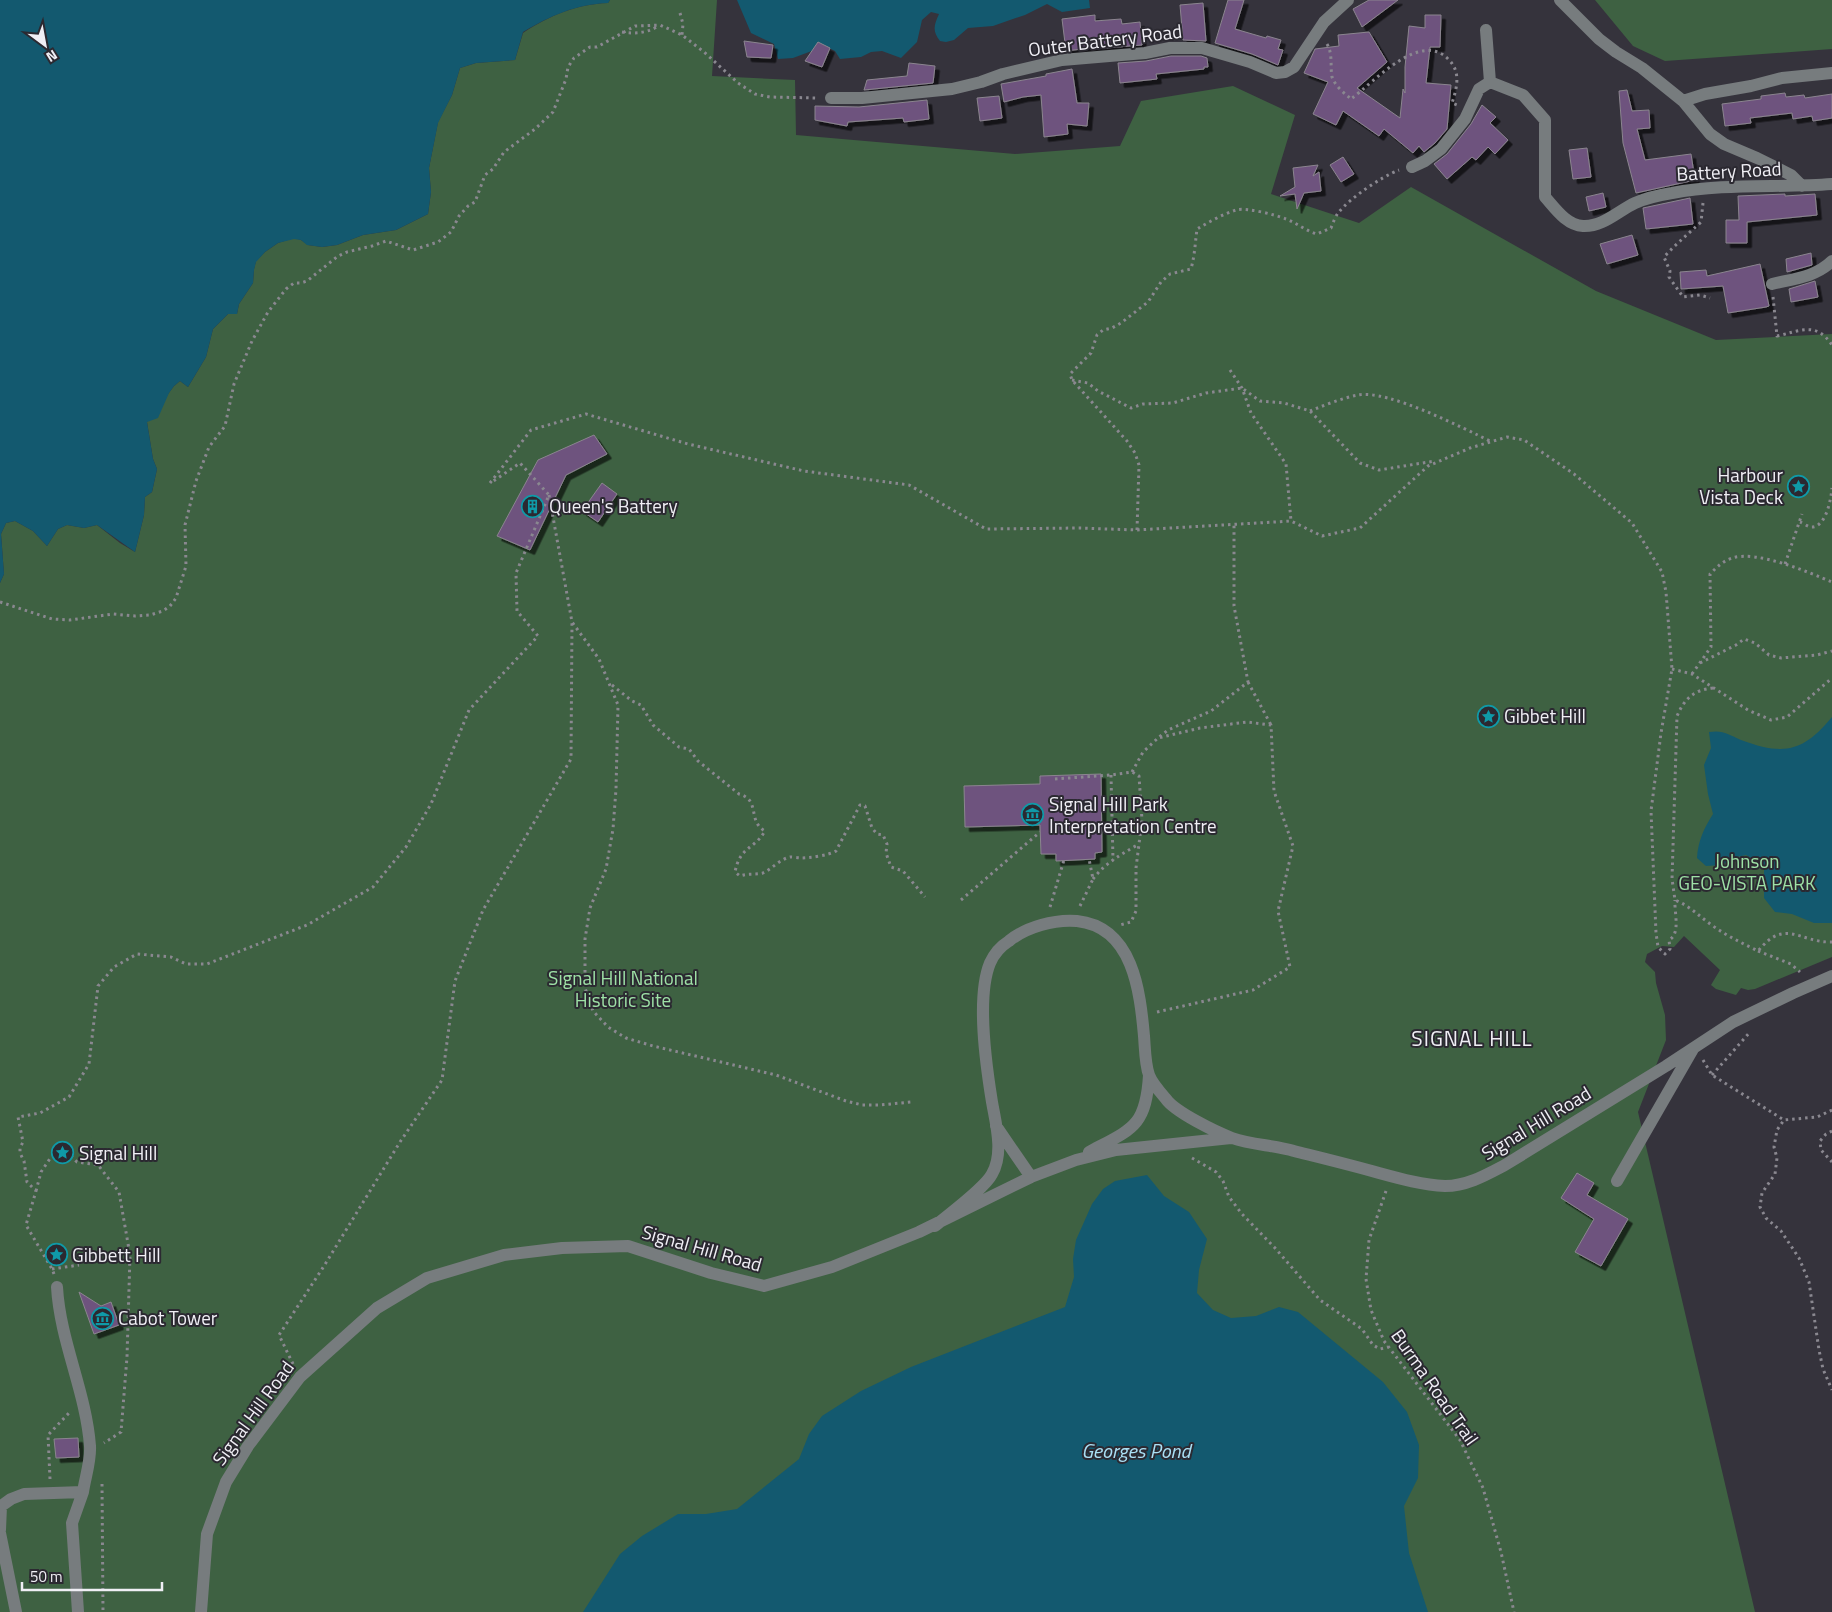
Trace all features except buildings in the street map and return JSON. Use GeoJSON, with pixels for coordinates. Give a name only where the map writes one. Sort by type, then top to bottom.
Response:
{"type":"FeatureCollection","features":[{"type":"Feature","properties":{"kind":"street","name":"Outer Battery Road"},"geometry":{"type":"LineString","coordinates":[[831,98],[862,98],[952,89],[1003,74],[1062,60],[1145,53],[1170,48],[1202,48],[1250,62],[1276,73],[1285,72],[1294,67],[1324,22],[1348,0]]}},
{"type":"Feature","properties":{"kind":"street"},"geometry":{"type":"LineString","coordinates":[[1560,0],[1616,52],[1642,68],[1683,100],[1710,134],[1724,144],[1791,175],[1802,186]]}},
{"type":"Feature","properties":{"kind":"street"},"geometry":{"type":"LineString","coordinates":[[1412,167],[1426,161],[1441,149],[1465,119],[1479,89],[1490,82],[1486,30]]}},
{"type":"Feature","properties":{"kind":"street"},"geometry":{"type":"LineString","coordinates":[[1683,100],[1782,78],[1832,73]]}},
{"type":"Feature","properties":{"kind":"street","name":"Battery Road"},"geometry":{"type":"LineString","coordinates":[[1490,82],[1523,95],[1544,120],[1545,197],[1563,218],[1571,223],[1583,226],[1595,224],[1609,219],[1638,202],[1670,193],[1699,189],[1832,184]]}},
{"type":"Feature","properties":{"kind":"street"},"geometry":{"type":"LineString","coordinates":[[1772,284],[1812,275],[1824,270],[1832,261]]}},
{"type":"Feature","properties":{"kind":"street","name":"Signal Hill Road"},"geometry":{"type":"LineString","coordinates":[[935,1226],[982,1186],[991,1177],[996,1165],[998,1155],[996,1126],[986,1047],[984,1008],[987,972],[991,960],[1000,948],[1011,939],[1044,924],[1074,921],[1086,922],[1104,929],[1117,941],[1130,964],[1136,985],[1149,1075],[1172,1107],[1232,1138],[1291,1150],[1410,1181],[1446,1186],[1460,1185],[1480,1178],[1504,1165],[1733,1022],[1832,976]]}},
{"type":"Feature","properties":{"kind":"street"},"geometry":{"type":"LineString","coordinates":[[1617,1181],[1695,1046]]}},
{"type":"Feature","properties":{"kind":"street"},"geometry":{"type":"LineString","coordinates":[[1076,1160],[1123,1134],[1135,1123],[1146,1104],[1149,1075]]}},
{"type":"Feature","properties":{"kind":"street"},"geometry":{"type":"LineString","coordinates":[[996,1126],[1031,1176]]}},
{"type":"Feature","properties":{"kind":"street","name":"Signal Hill Road"},"geometry":{"type":"LineString","coordinates":[[201,1612],[207,1534],[226,1482],[248,1446],[300,1377],[377,1308],[426,1278],[504,1254],[562,1248],[628,1246],[711,1273],[764,1286],[832,1267],[935,1226],[1031,1176],[1076,1160],[1116,1150],[1232,1138]]}},
{"type":"Feature","properties":{"kind":"street"},"geometry":{"type":"LineString","coordinates":[[57,1287],[58,1310],[82,1400],[90,1448],[83,1492],[72,1523],[78,1612]]}},
{"type":"Feature","properties":{"kind":"street"},"geometry":{"type":"LineString","coordinates":[[16,1612],[0,1532],[1,1506],[11,1498],[24,1494],[83,1492]]}},
{"type":"Feature","properties":{"kind":"path"},"geometry":{"type":"LineString","coordinates":[[680,13],[683,24],[682,35]]}},
{"type":"Feature","properties":{"kind":"path"},"geometry":{"type":"LineString","coordinates":[[622,32],[633,34],[645,33],[660,25]]}},
{"type":"Feature","properties":{"kind":"path"},"geometry":{"type":"LineString","coordinates":[[0,602],[52,619],[70,620],[113,614],[150,615],[163,611],[170,606],[176,598],[186,566],[186,525],[196,481],[209,447],[225,426],[234,384],[252,341],[268,312],[286,289],[294,283],[301,284],[307,281],[338,256],[347,252],[386,241],[413,250],[438,242],[451,232],[459,216],[468,206],[475,202],[485,175],[493,169],[504,152],[535,129],[553,112],[566,78],[568,67],[574,58],[590,47],[597,47],[635,26],[660,25],[682,35],[738,83],[754,94],[770,97],[831,98]]}},
{"type":"Feature","properties":{"kind":"path"},"geometry":{"type":"LineString","coordinates":[[1318,31],[1330,49],[1333,78],[1339,88],[1351,99],[1403,58],[1416,52],[1431,50],[1439,52],[1451,61],[1455,68],[1458,87],[1452,103]]}},
{"type":"Feature","properties":{"kind":"path"},"geometry":{"type":"LineString","coordinates":[[1137,530],[1139,465],[1135,453],[1127,441],[1072,380],[1070,374],[1091,353],[1097,335],[1121,323],[1148,302],[1161,282],[1170,274],[1190,268],[1196,251],[1197,229],[1238,209],[1285,218],[1307,231],[1318,234],[1331,228],[1337,214],[1379,180],[1390,174],[1412,167]]}},
{"type":"Feature","properties":{"kind":"path"},"geometry":{"type":"LineString","coordinates":[[1699,189],[1703,199],[1701,222],[1686,234],[1664,257],[1670,270],[1669,278],[1683,297],[1700,295],[1710,298]]}},
{"type":"Feature","properties":{"kind":"path"},"geometry":{"type":"LineString","coordinates":[[1772,284],[1777,336],[1802,330],[1814,330],[1826,336],[1832,344]]}},
{"type":"Feature","properties":{"kind":"path"},"geometry":{"type":"LineString","coordinates":[[1230,370],[1242,388],[1251,413],[1286,464],[1291,521]]}},
{"type":"Feature","properties":{"kind":"path"},"geometry":{"type":"LineString","coordinates":[[1072,380],[1088,383],[1098,391],[1132,408],[1143,404],[1173,403],[1206,393],[1242,388],[1260,401],[1284,403],[1310,411],[1360,463],[1379,470],[1441,460]]}},
{"type":"Feature","properties":{"kind":"path"},"geometry":{"type":"LineString","coordinates":[[1310,411],[1359,394],[1375,395],[1405,404],[1492,442]]}},
{"type":"Feature","properties":{"kind":"path"},"geometry":{"type":"LineString","coordinates":[[300,1377],[279,1335],[400,1142],[442,1080],[455,981],[482,910],[571,759],[572,622],[549,495],[520,463],[490,483],[531,430],[586,414],[688,444],[804,472],[909,485],[986,529],[1079,528],[1137,530],[1291,521],[1322,536],[1360,528],[1428,466],[1470,448],[1506,437],[1524,440],[1574,474],[1632,523],[1662,572],[1666,592],[1672,669],[1661,733],[1651,811],[1656,933],[1658,947],[1665,954],[1670,949],[1669,940],[1674,938],[1676,934],[1672,879],[1677,716],[1682,705],[1699,690],[1714,688]]}},
{"type":"Feature","properties":{"kind":"path"},"geometry":{"type":"LineString","coordinates":[[1800,522],[1811,527],[1820,525],[1824,521],[1832,495],[1832,488]]}},
{"type":"Feature","properties":{"kind":"path"},"geometry":{"type":"LineString","coordinates":[[36,1190],[27,1182],[24,1161],[20,1153],[23,1142],[18,1117],[40,1113],[69,1096],[89,1064],[98,986],[114,967],[136,954],[171,957],[186,964],[207,964],[307,925],[373,887],[406,847],[431,804],[469,710],[538,636],[517,611],[516,573],[549,495]]}},
{"type":"Feature","properties":{"kind":"path"},"geometry":{"type":"LineString","coordinates":[[1785,564],[1802,514]]}},
{"type":"Feature","properties":{"kind":"path"},"geometry":{"type":"LineString","coordinates":[[1141,1016],[1253,990],[1290,967],[1278,911],[1293,846],[1274,791],[1271,725],[1248,682],[1234,606],[1234,524]]}},
{"type":"Feature","properties":{"kind":"path"},"geometry":{"type":"LineString","coordinates":[[1692,674],[1711,647],[1710,574],[1721,563],[1733,557],[1748,557],[1785,564],[1832,582]]}},
{"type":"Feature","properties":{"kind":"path"},"geometry":{"type":"LineString","coordinates":[[572,622],[600,659],[618,705],[613,829],[606,869],[590,908],[585,939],[585,988],[593,1011],[608,1027],[626,1038],[653,1046],[753,1068],[862,1105],[911,1102]]}},
{"type":"Feature","properties":{"kind":"path"},"geometry":{"type":"LineString","coordinates":[[1699,664],[1744,639],[1754,643],[1768,655],[1781,658],[1816,655],[1832,651]]}},
{"type":"Feature","properties":{"kind":"path"},"geometry":{"type":"LineString","coordinates":[[1672,669],[1692,674],[1748,710],[1770,720],[1787,717],[1832,678]]}},
{"type":"Feature","properties":{"kind":"path"},"geometry":{"type":"LineString","coordinates":[[1132,772],[1143,752],[1168,730],[1211,711],[1248,682]]}},
{"type":"Feature","properties":{"kind":"path"},"geometry":{"type":"LineString","coordinates":[[611,685],[632,701],[641,705],[654,725],[679,746],[689,749],[698,761],[739,794],[747,796],[753,805],[756,822],[765,831],[761,838],[745,849],[737,861],[735,872],[740,876],[749,873],[762,873],[790,857],[807,858],[830,855],[836,852],[860,806],[865,806],[872,828],[877,834],[883,835],[887,844],[886,853],[891,868],[903,871],[925,898]]}},
{"type":"Feature","properties":{"kind":"path"},"geometry":{"type":"LineString","coordinates":[[1158,738],[1200,728],[1247,722],[1271,725]]}},
{"type":"Feature","properties":{"kind":"path"},"geometry":{"type":"LineString","coordinates":[[1055,779],[1110,776],[1132,772],[1138,775],[1140,780],[1142,820],[1136,868],[1136,911],[1131,922],[1104,929]]}},
{"type":"Feature","properties":{"kind":"path"},"geometry":{"type":"LineString","coordinates":[[1110,776],[1112,860]]}},
{"type":"Feature","properties":{"kind":"path"},"geometry":{"type":"LineString","coordinates":[[961,900],[1040,832]]}},
{"type":"Feature","properties":{"kind":"path"},"geometry":{"type":"LineString","coordinates":[[1074,921],[1093,879],[1099,871],[1112,860],[1139,843]]}},
{"type":"Feature","properties":{"kind":"path"},"geometry":{"type":"LineString","coordinates":[[1044,924],[1064,860]]}},
{"type":"Feature","properties":{"kind":"path"},"geometry":{"type":"LineString","coordinates":[[1089,860],[1093,879]]}},
{"type":"Feature","properties":{"kind":"path"},"geometry":{"type":"LineString","coordinates":[[1675,900],[1686,904],[1700,917],[1729,936],[1758,951],[1791,964],[1800,972]]}},
{"type":"Feature","properties":{"kind":"path"},"geometry":{"type":"LineString","coordinates":[[1758,951],[1772,937],[1785,933],[1832,942]]}},
{"type":"Feature","properties":{"kind":"path"},"geometry":{"type":"LineString","coordinates":[[1757,1028],[1750,1032],[1712,1074],[1784,1120],[1817,1117],[1832,1110]]}},
{"type":"Feature","properties":{"kind":"path"},"geometry":{"type":"LineString","coordinates":[[1784,1120],[1777,1130],[1774,1146],[1777,1158],[1775,1174],[1762,1193],[1760,1207],[1766,1218],[1781,1231],[1799,1258],[1809,1282],[1823,1369],[1832,1390]]}},
{"type":"Feature","properties":{"kind":"path"},"geometry":{"type":"LineString","coordinates":[[1832,1131],[1826,1134],[1820,1141],[1821,1150],[1832,1162]]}},
{"type":"Feature","properties":{"kind":"path"},"geometry":{"type":"LineString","coordinates":[[1182,1143],[1188,1156],[1216,1172],[1223,1181],[1229,1197],[1242,1214],[1275,1248],[1320,1300],[1362,1329],[1373,1345],[1380,1349],[1388,1347]]}},
{"type":"Feature","properties":{"kind":"path"},"geometry":{"type":"LineString","coordinates":[[57,1287],[52,1269],[26,1225],[41,1172],[51,1157],[63,1153],[72,1156],[77,1162],[98,1165],[119,1192],[130,1256],[126,1366],[121,1432],[98,1446]]}},
{"type":"Feature","properties":{"kind":"path","name":"Burma Road Trail"},"geometry":{"type":"LineString","coordinates":[[1391,1176],[1370,1240],[1366,1279],[1371,1310],[1384,1341],[1460,1440],[1479,1480],[1501,1552],[1514,1612]]}},
{"type":"Feature","properties":{"kind":"path"},"geometry":{"type":"LineString","coordinates":[[52,1269],[79,1265]]}},
{"type":"Feature","properties":{"kind":"path"},"geometry":{"type":"LineString","coordinates":[[50,1494],[48,1435],[82,1400]]}},
{"type":"Feature","properties":{"kind":"path"},"geometry":{"type":"LineString","coordinates":[[102,1480],[103,1612]]}},
{"type":"Feature","properties":{"kind":"green space","name":"Signal Hill National Historic Site"},"geometry":{"type":"Polygon","coordinates":[[[610,0],[717,0],[712,76],[795,80],[796,135],[1015,154],[1120,146],[1141,101],[1233,86],[1295,115],[1271,194],[1359,223],[1411,187],[1596,291],[1716,340],[1832,334],[1832,957],[1755,989],[1741,988],[1736,995],[1716,989],[1711,985],[1720,970],[1684,936],[1674,947],[1662,946],[1647,954],[1645,962],[1655,972],[1656,983],[1665,1015],[1666,1040],[1638,1112],[1755,1612],[0,1612],[0,583],[4,574],[1,534],[6,523],[15,521],[33,531],[47,546],[58,529],[67,525],[84,528],[97,525],[135,552],[144,515],[145,497],[152,492],[157,469],[153,459],[147,422],[174,386],[180,381],[188,387],[206,357],[213,329],[228,314],[237,314],[239,304],[253,283],[256,261],[278,243],[294,238],[308,245],[322,247],[337,245],[363,235],[396,230],[428,214],[431,192],[429,168],[438,122],[452,95],[460,68],[476,63],[515,60],[523,33],[563,12],[574,8],[608,3],[610,0]]]}},
{"type":"Feature","properties":{"kind":"green space"},"geometry":{"type":"Polygon","coordinates":[[[1595,0],[1832,0],[1832,49],[1665,61],[1633,46],[1595,0]]]}},
{"type":"Feature","properties":{"kind":"water"},"geometry":{"type":"Polygon","coordinates":[[[0,0],[610,0],[608,3],[574,8],[523,32],[515,60],[476,63],[460,68],[452,95],[438,123],[429,168],[431,192],[428,214],[396,230],[363,235],[337,245],[322,247],[307,245],[301,240],[294,239],[278,243],[265,252],[256,262],[253,283],[239,304],[237,314],[228,314],[213,329],[206,357],[188,387],[180,381],[174,386],[158,418],[147,422],[153,459],[157,469],[152,492],[145,497],[144,515],[135,552],[97,525],[84,528],[67,525],[58,529],[47,546],[33,531],[15,521],[6,523],[1,534],[4,574],[0,583],[0,0]]]}},
{"type":"Feature","properties":{"kind":"water"},"geometry":{"type":"Polygon","coordinates":[[[737,0],[1089,0],[1090,8],[1062,12],[1047,4],[1025,15],[993,26],[968,28],[954,40],[946,42],[940,41],[935,31],[939,14],[931,12],[922,20],[917,42],[901,58],[882,51],[871,52],[861,57],[840,59],[835,51],[825,46],[793,58],[778,59],[774,44],[751,33],[737,0]]]}},
{"type":"Feature","properties":{"kind":"water"},"geometry":{"type":"Polygon","coordinates":[[[1832,717],[1832,923],[1814,923],[1792,914],[1775,912],[1764,898],[1764,866],[1746,855],[1733,858],[1722,865],[1706,866],[1697,858],[1702,835],[1713,814],[1704,765],[1711,748],[1709,732],[1722,732],[1769,748],[1792,748],[1812,738],[1832,717]]]}},
{"type":"Feature","properties":{"kind":"water","name":"Georges Pond"},"geometry":{"type":"Polygon","coordinates":[[[1147,1175],[1164,1196],[1189,1212],[1207,1239],[1199,1270],[1197,1293],[1213,1310],[1231,1318],[1256,1316],[1279,1307],[1298,1312],[1383,1382],[1407,1412],[1419,1445],[1418,1478],[1404,1506],[1409,1553],[1428,1612],[583,1612],[620,1554],[642,1536],[678,1514],[706,1514],[737,1509],[799,1459],[809,1434],[822,1416],[861,1391],[911,1367],[1065,1307],[1074,1277],[1073,1259],[1076,1240],[1092,1204],[1103,1189],[1115,1181],[1147,1175]]]}},
{"type":"Feature","properties":{"kind":"place","name":"Harbour Vista Deck"},"geometry":{"type":"Point","coordinates":[1799,486]}},
{"type":"Feature","properties":{"kind":"place","name":"Queen's Battery"},"geometry":{"type":"Point","coordinates":[533,506]}},
{"type":"Feature","properties":{"kind":"place","name":"Gibbet Hill"},"geometry":{"type":"Point","coordinates":[1488,716]}},
{"type":"Feature","properties":{"kind":"place","name":"Signal Hill Park Interpretation Centre"},"geometry":{"type":"Point","coordinates":[1033,815]}},
{"type":"Feature","properties":{"kind":"place","name":"Signal Hill"},"geometry":{"type":"Point","coordinates":[63,1153]}},
{"type":"Feature","properties":{"kind":"place","name":"Gibbett Hill"},"geometry":{"type":"Point","coordinates":[56,1255]}},
{"type":"Feature","properties":{"kind":"place","name":"Cabot Tower"},"geometry":{"type":"Point","coordinates":[102,1318]}},
{"type":"Feature","properties":{"kind":"district","name":"SIGNAL HILL"},"geometry":{"type":"Point","coordinates":[1472,1039]}},
{"type":"Feature","properties":{"kind":"park label","name":"Johnson GEO-VISTA PARK"},"geometry":{"type":"Point","coordinates":[1747,872]}}]}
